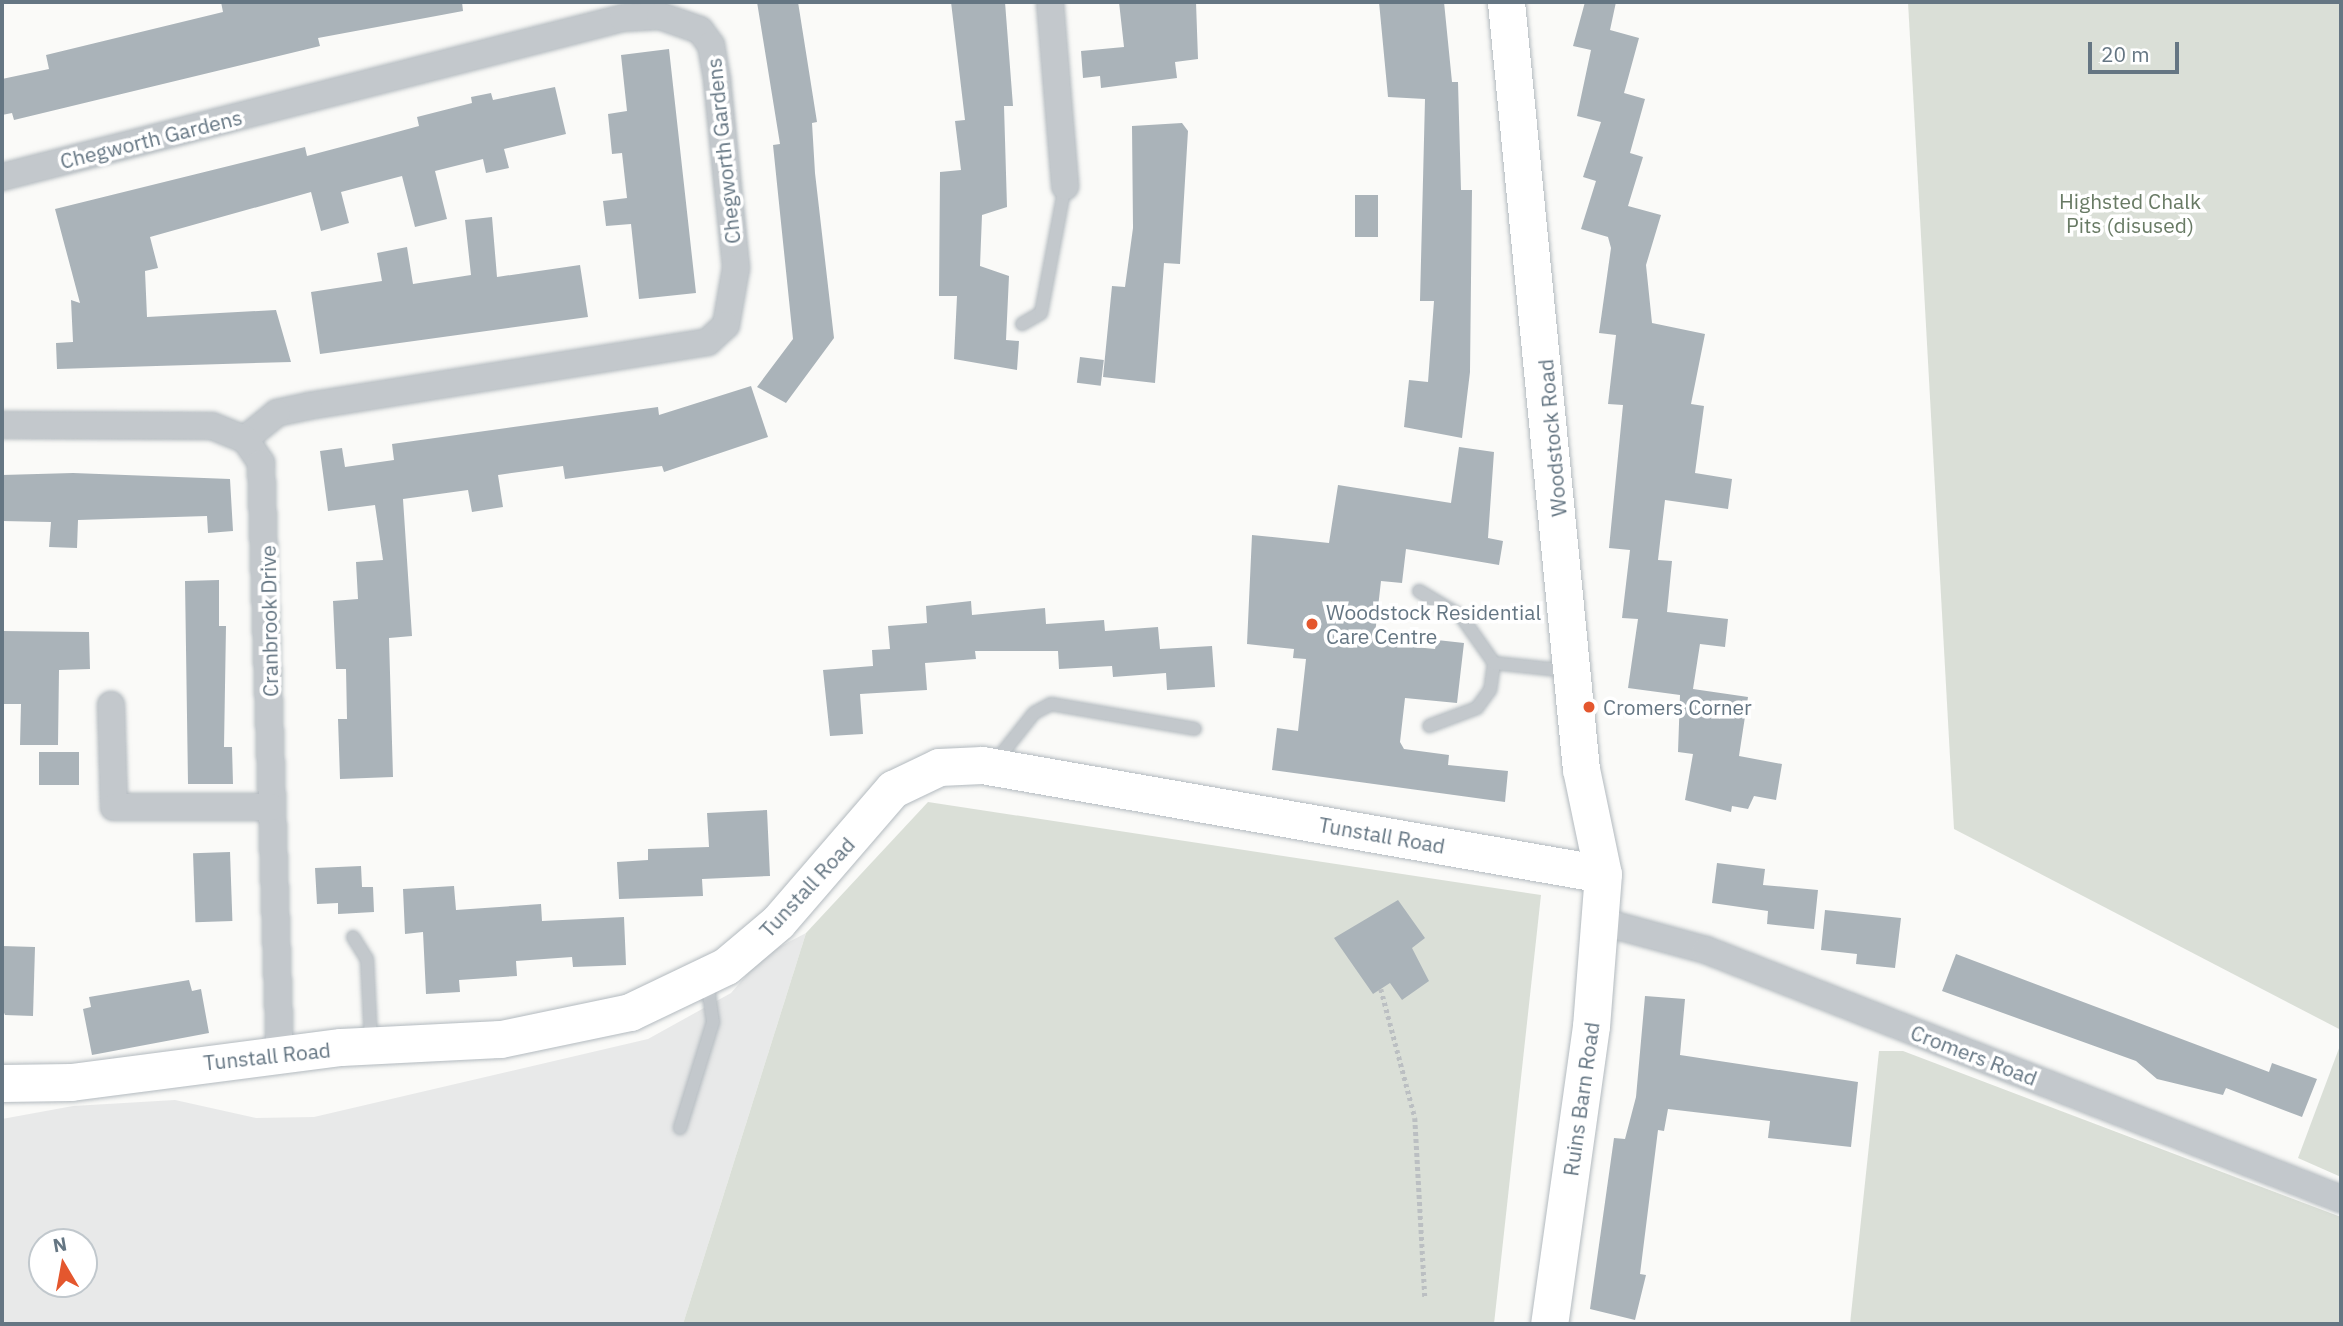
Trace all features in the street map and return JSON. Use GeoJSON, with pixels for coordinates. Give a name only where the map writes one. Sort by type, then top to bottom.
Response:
{"type":"FeatureCollection","features":[{"type":"Feature","properties":{"kind":"street"},"geometry":{"type":"LineString","coordinates":[[1050,2],[1065,186]]}},
{"type":"Feature","properties":{"kind":"street","name":"Woodstock Road"},"geometry":{"type":"LineString","coordinates":[[1506,2],[1581,769],[1603,874]]}},
{"type":"Feature","properties":{"kind":"street","name":"Chegworth Gardens"},"geometry":{"type":"LineString","coordinates":[[2,177],[623,18],[660,16],[700,30],[711,45],[717,80],[736,268],[726,325],[708,342],[309,406],[276,413],[245,439]]}},
{"type":"Feature","properties":{"kind":"street"},"geometry":{"type":"LineString","coordinates":[[2,425],[212,426],[245,439]]}},
{"type":"Feature","properties":{"kind":"street","name":"Cranbrook Drive"},"geometry":{"type":"LineString","coordinates":[[245,439],[261,463],[267,487],[272,807],[280,1053]]}},
{"type":"Feature","properties":{"kind":"street"},"geometry":{"type":"LineString","coordinates":[[111,705],[114,807],[272,807]]}},
{"type":"Feature","properties":{"kind":"street","name":"Tunstall Road"},"geometry":{"type":"LineString","coordinates":[[2,1083],[71,1082],[280,1053],[565,1030],[630,1012],[707,977],[778,922],[893,789],[940,767],[991,767],[1603,874]]}},
{"type":"Feature","properties":{"kind":"street","name":"Ruins Barn Road"},"geometry":{"type":"LineString","coordinates":[[1549,1324],[1603,922],[1603,874]]}},
{"type":"Feature","properties":{"kind":"street","name":"Cromers Road"},"geometry":{"type":"LineString","coordinates":[[1603,922],[1706,950],[2341,1199]]}},
{"type":"Feature","properties":{"kind":"lane"},"geometry":{"type":"LineString","coordinates":[[1021,324],[1041,313],[1065,186]]}},
{"type":"Feature","properties":{"kind":"lane"},"geometry":{"type":"LineString","coordinates":[[1419,591],[1461,617],[1494,663],[1490,690],[1477,708],[1429,726]]}},
{"type":"Feature","properties":{"kind":"lane"},"geometry":{"type":"LineString","coordinates":[[1494,663],[1572,671]]}},
{"type":"Feature","properties":{"kind":"lane"},"geometry":{"type":"LineString","coordinates":[[991,767],[1034,713],[1051,704],[1195,729]]}},
{"type":"Feature","properties":{"kind":"lane"},"geometry":{"type":"LineString","coordinates":[[353,937],[367,959],[371,1046]]}},
{"type":"Feature","properties":{"kind":"lane"},"geometry":{"type":"LineString","coordinates":[[680,1128],[713,1022],[707,977]]}},
{"type":"Feature","properties":{"kind":"path"},"geometry":{"type":"LineString","coordinates":[[1381,989],[1415,1118],[1425,1297]]}},
{"type":"Feature","properties":{"kind":"shaded area"},"geometry":{"type":"Polygon","coordinates":[[[806,933],[683,1324],[2,1324],[2,1119],[73,1106],[175,1100],[256,1118],[314,1117],[648,1039],[731,993],[764,955],[806,933]]]}},
{"type":"Feature","properties":{"kind":"green space","name":"Highsted Chalk Pits (disused)"},"geometry":{"type":"Polygon","coordinates":[[[1908,2],[2341,2],[2341,1030],[1954,829],[1908,2]]]}},
{"type":"Feature","properties":{"kind":"green space"},"geometry":{"type":"Polygon","coordinates":[[[928,802],[1541,895],[1494,1324],[683,1324],[806,933],[928,802]]]}},
{"type":"Feature","properties":{"kind":"green space"},"geometry":{"type":"Polygon","coordinates":[[[2341,1043],[2341,1177],[2298,1158],[2341,1043]]]}},
{"type":"Feature","properties":{"kind":"green space"},"geometry":{"type":"Polygon","coordinates":[[[1879,1051],[1903,1051],[2341,1217],[2341,1324],[1850,1324],[1879,1051]]]}},
{"type":"Feature","properties":{"kind":"building"},"geometry":{"type":"Polygon","coordinates":[[[221,2],[462,2],[463,11],[318,38],[320,46],[14,120],[12,113],[2,115],[2,79],[49,69],[46,55],[223,12],[221,2]]]}},
{"type":"Feature","properties":{"kind":"building"},"geometry":{"type":"Polygon","coordinates":[[[757,2],[798,2],[817,122],[812,123],[815,173],[834,338],[786,403],[757,387],[793,339],[773,145],[780,144],[757,2]]]}},
{"type":"Feature","properties":{"kind":"building"},"geometry":{"type":"Polygon","coordinates":[[[951,2],[1005,2],[1013,106],[1004,106],[1007,207],[982,215],[980,266],[1009,276],[1006,340],[1019,341],[1017,370],[954,359],[957,296],[939,296],[940,172],[961,170],[955,121],[965,120],[951,2]]]}},
{"type":"Feature","properties":{"kind":"building"},"geometry":{"type":"Polygon","coordinates":[[[1119,2],[1196,2],[1198,59],[1175,62],[1177,78],[1101,88],[1100,76],[1083,78],[1081,51],[1124,47],[1119,2]]]}},
{"type":"Feature","properties":{"kind":"building"},"geometry":{"type":"Polygon","coordinates":[[[1379,2],[1444,2],[1452,82],[1458,82],[1461,190],[1472,190],[1470,372],[1462,438],[1404,427],[1409,380],[1428,382],[1434,301],[1420,301],[1425,99],[1388,97],[1379,2]]]}},
{"type":"Feature","properties":{"kind":"building"},"geometry":{"type":"Polygon","coordinates":[[[1585,2],[1616,2],[1610,30],[1639,38],[1624,93],[1645,99],[1630,153],[1643,157],[1628,206],[1661,215],[1646,265],[1652,323],[1705,334],[1691,404],[1704,406],[1695,473],[1732,479],[1728,509],[1665,500],[1658,560],[1672,561],[1667,612],[1728,619],[1725,647],[1700,644],[1693,689],[1748,697],[1739,756],[1782,764],[1776,800],[1754,796],[1748,809],[1732,806],[1731,812],[1685,800],[1693,754],[1678,752],[1680,695],[1628,688],[1638,619],[1622,618],[1630,550],[1609,548],[1623,405],[1608,404],[1616,335],[1599,333],[1611,248],[1608,237],[1581,229],[1596,181],[1583,177],[1601,122],[1577,116],[1591,50],[1573,46],[1585,2]]]}},
{"type":"Feature","properties":{"kind":"building"},"geometry":{"type":"Polygon","coordinates":[[[669,49],[696,293],[639,299],[631,224],[606,226],[603,201],[627,198],[622,153],[612,154],[608,114],[627,111],[621,55],[669,49]]]}},
{"type":"Feature","properties":{"kind":"building"},"geometry":{"type":"Polygon","coordinates":[[[555,87],[566,134],[504,149],[509,168],[486,173],[483,159],[435,171],[447,219],[415,227],[402,176],[341,192],[349,223],[321,231],[311,192],[150,237],[158,268],[145,271],[147,317],[276,310],[291,362],[57,369],[56,343],[73,342],[71,300],[80,303],[55,209],[305,147],[307,156],[375,138],[419,126],[417,117],[472,103],[471,97],[491,93],[493,100],[555,87]]]}},
{"type":"Feature","properties":{"kind":"building"},"geometry":{"type":"Polygon","coordinates":[[[1182,123],[1188,131],[1180,264],[1164,263],[1155,383],[1103,377],[1112,286],[1125,287],[1133,228],[1132,126],[1182,123]]]}},
{"type":"Feature","properties":{"kind":"building"},"geometry":{"type":"Polygon","coordinates":[[[1355,195],[1378,195],[1378,237],[1355,237],[1355,195]]]}},
{"type":"Feature","properties":{"kind":"building"},"geometry":{"type":"Polygon","coordinates":[[[492,217],[497,277],[580,265],[588,317],[320,354],[311,292],[382,281],[377,253],[407,247],[413,284],[471,275],[465,220],[492,217]]]}},
{"type":"Feature","properties":{"kind":"building"},"geometry":{"type":"Polygon","coordinates":[[[1080,357],[1104,360],[1101,386],[1077,383],[1080,357]]]}},
{"type":"Feature","properties":{"kind":"building"},"geometry":{"type":"Polygon","coordinates":[[[751,386],[768,437],[664,472],[662,466],[565,479],[563,466],[498,475],[503,507],[472,512],[468,490],[403,499],[412,636],[389,638],[393,777],[340,779],[338,719],[347,719],[346,669],[336,669],[333,601],[358,599],[356,562],[383,560],[375,505],[328,511],[320,451],[342,448],[345,467],[394,460],[392,444],[658,407],[659,415],[751,386]]]}},
{"type":"Feature","properties":{"kind":"building"},"geometry":{"type":"Polygon","coordinates":[[[1459,447],[1494,452],[1488,538],[1503,541],[1499,565],[1406,549],[1402,583],[1381,581],[1374,643],[1435,649],[1437,640],[1464,643],[1457,703],[1405,698],[1400,742],[1404,749],[1449,755],[1448,765],[1508,771],[1505,802],[1272,770],[1277,728],[1298,731],[1306,659],[1293,658],[1294,649],[1247,644],[1252,535],[1329,543],[1338,485],[1451,503],[1459,447]]]}},
{"type":"Feature","properties":{"kind":"building"},"geometry":{"type":"Polygon","coordinates":[[[73,473],[230,479],[233,531],[208,533],[207,516],[78,520],[77,548],[49,547],[51,522],[2,521],[2,475],[73,473]]]}},
{"type":"Feature","properties":{"kind":"building"},"geometry":{"type":"Polygon","coordinates":[[[219,580],[219,626],[226,626],[224,747],[232,747],[233,784],[188,784],[185,581],[219,580]]]}},
{"type":"Feature","properties":{"kind":"building"},"geometry":{"type":"Polygon","coordinates":[[[971,601],[972,615],[1045,608],[1046,624],[1104,620],[1105,631],[1158,627],[1160,649],[1212,646],[1215,687],[1167,690],[1166,673],[1113,677],[1112,666],[1059,669],[1058,651],[975,651],[976,659],[925,663],[927,690],[860,694],[863,734],[830,736],[823,670],[873,666],[872,650],[890,649],[888,626],[927,623],[926,606],[971,601]]]}},
{"type":"Feature","properties":{"kind":"building"},"geometry":{"type":"Polygon","coordinates":[[[2,631],[89,632],[90,669],[59,670],[58,745],[20,745],[21,704],[2,704],[2,631]]]}},
{"type":"Feature","properties":{"kind":"building"},"geometry":{"type":"Polygon","coordinates":[[[39,752],[79,752],[79,785],[39,785],[39,752]]]}},
{"type":"Feature","properties":{"kind":"building"},"geometry":{"type":"Polygon","coordinates":[[[767,810],[770,876],[702,879],[703,896],[619,899],[617,862],[648,860],[648,849],[709,847],[707,813],[767,810]]]}},
{"type":"Feature","properties":{"kind":"building"},"geometry":{"type":"Polygon","coordinates":[[[230,852],[232,921],[195,922],[193,853],[230,852]]]}},
{"type":"Feature","properties":{"kind":"building"},"geometry":{"type":"Polygon","coordinates":[[[1717,863],[1765,869],[1763,885],[1818,890],[1814,929],[1767,924],[1768,911],[1712,903],[1717,863]]]}},
{"type":"Feature","properties":{"kind":"building"},"geometry":{"type":"Polygon","coordinates":[[[361,866],[362,887],[373,887],[374,912],[338,914],[338,903],[317,904],[315,868],[361,866]]]}},
{"type":"Feature","properties":{"kind":"building"},"geometry":{"type":"Polygon","coordinates":[[[454,886],[456,910],[541,904],[542,921],[624,917],[626,965],[573,967],[572,957],[516,961],[517,976],[459,980],[460,992],[426,994],[423,932],[405,934],[403,889],[454,886]]]}},
{"type":"Feature","properties":{"kind":"building"},"geometry":{"type":"Polygon","coordinates":[[[1398,900],[1425,938],[1412,948],[1429,981],[1402,1000],[1390,983],[1373,994],[1334,938],[1398,900]]]}},
{"type":"Feature","properties":{"kind":"building"},"geometry":{"type":"Polygon","coordinates":[[[1825,910],[1901,918],[1895,968],[1856,964],[1857,954],[1821,950],[1825,910]]]}},
{"type":"Feature","properties":{"kind":"building"},"geometry":{"type":"Polygon","coordinates":[[[2,946],[35,947],[33,1016],[5,1015],[2,1008],[2,946]]]}},
{"type":"Feature","properties":{"kind":"building"},"geometry":{"type":"Polygon","coordinates":[[[1956,954],[2269,1072],[2272,1063],[2317,1079],[2302,1117],[2226,1088],[2223,1095],[2157,1079],[2136,1061],[1942,991],[1956,954]]]}},
{"type":"Feature","properties":{"kind":"building"},"geometry":{"type":"Polygon","coordinates":[[[189,980],[192,991],[201,989],[209,1033],[92,1055],[83,1009],[91,1007],[89,997],[189,980]]]}},
{"type":"Feature","properties":{"kind":"building"},"geometry":{"type":"Polygon","coordinates":[[[1645,996],[1685,999],[1680,1055],[1858,1082],[1851,1147],[1768,1138],[1770,1121],[1668,1109],[1664,1131],[1658,1130],[1640,1274],[1646,1275],[1635,1320],[1590,1309],[1614,1138],[1625,1139],[1636,1097],[1645,996]]]}},
{"type":"Feature","properties":{"kind":"place","name":"Woodstock Residential Care Centre"},"geometry":{"type":"Point","coordinates":[1312,624]}},
{"type":"Feature","properties":{"kind":"place","name":"Cromers Corner"},"geometry":{"type":"Point","coordinates":[1589,707]}}]}
